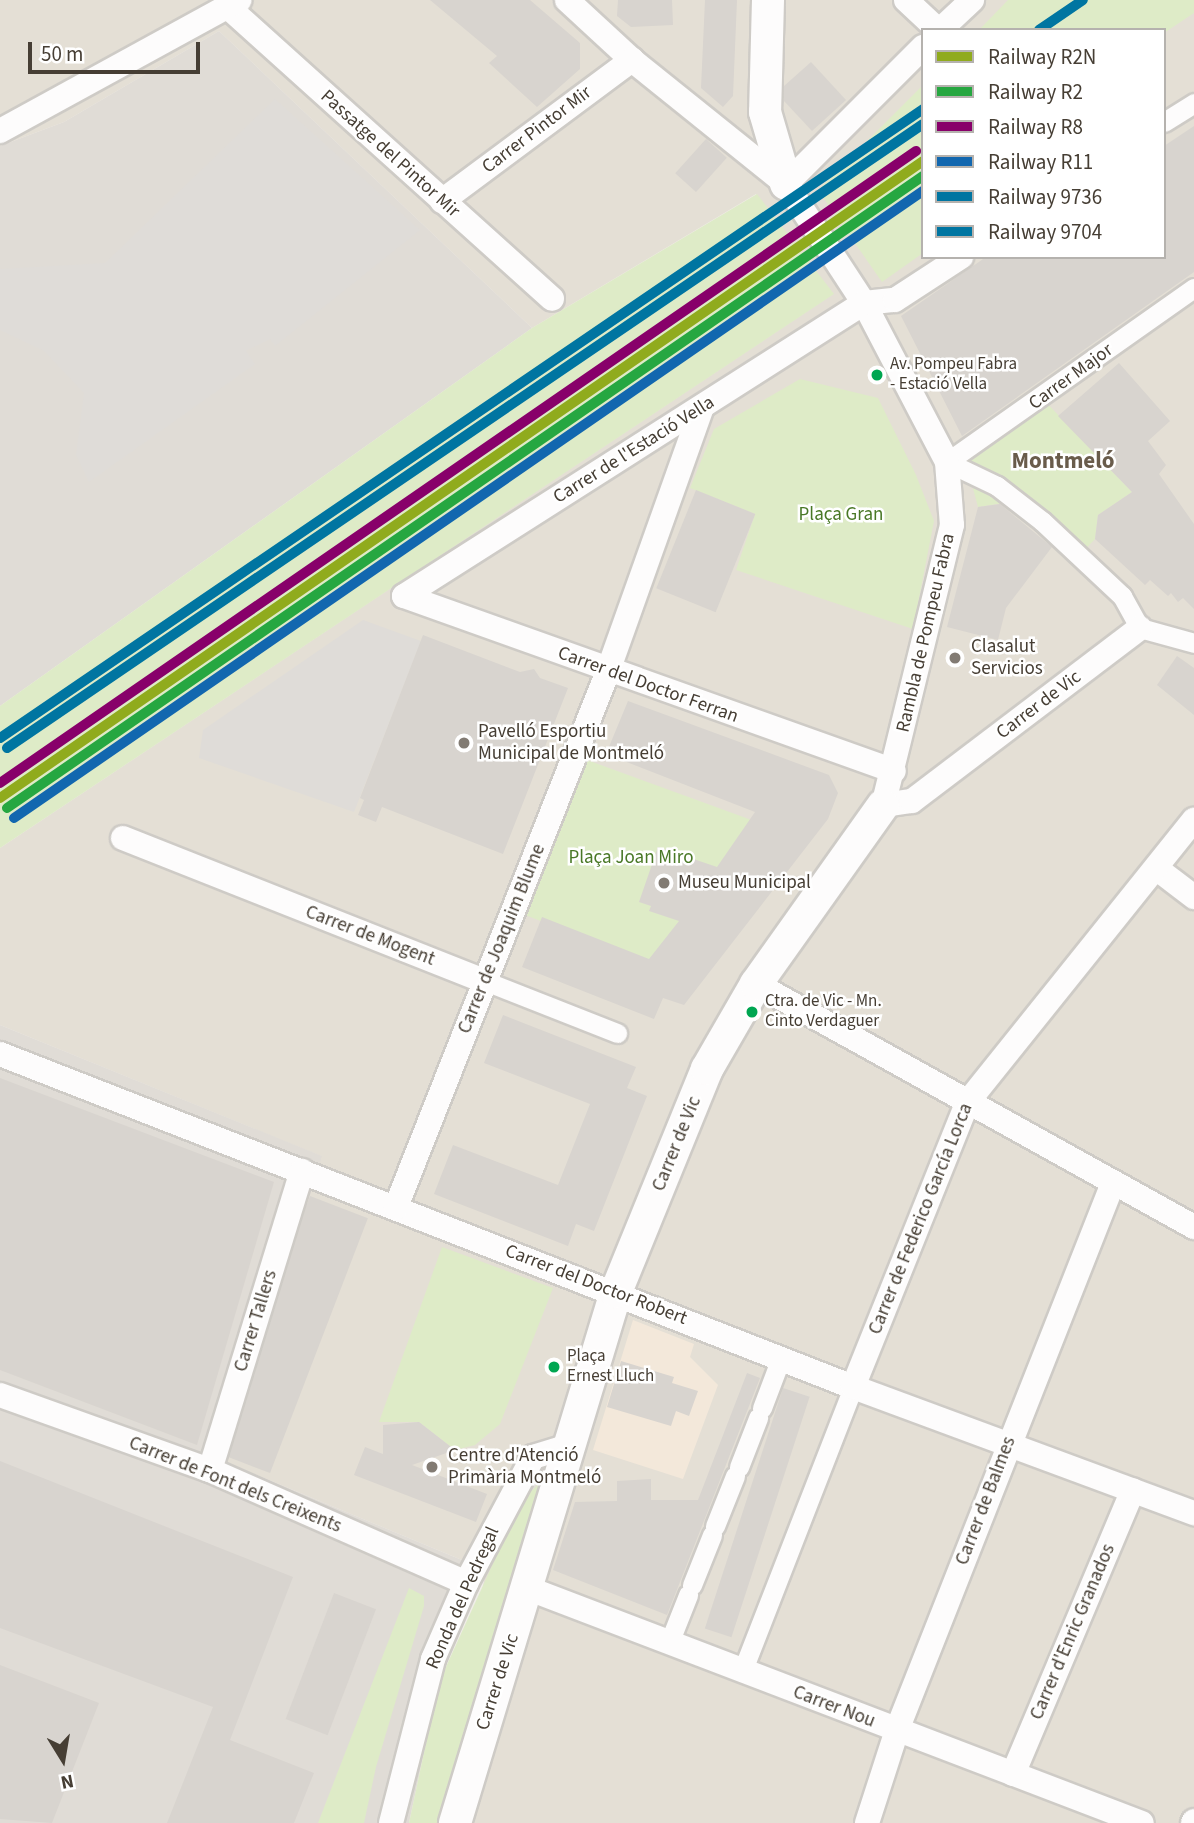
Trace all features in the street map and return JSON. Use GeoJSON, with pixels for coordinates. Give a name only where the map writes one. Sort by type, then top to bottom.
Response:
{"type":"FeatureCollection","features":[{"type":"Feature","properties":{"kind":"street","name":"Rambla de Pompeu Fabra"},"geometry":{"type":"LineString","coordinates":[[768,0],[765,112],[786,184],[864,303],[947,462],[952,525],[894,771],[883,805]]}},
{"type":"Feature","properties":{"kind":"street"},"geometry":{"type":"LineString","coordinates":[[906,0],[937,28]]}},
{"type":"Feature","properties":{"kind":"street"},"geometry":{"type":"LineString","coordinates":[[941,28],[972,0]]}},
{"type":"Feature","properties":{"kind":"street"},"geometry":{"type":"LineString","coordinates":[[0,131],[233,4]]}},
{"type":"Feature","properties":{"kind":"street","name":"Passatge del Pintor Mir"},"geometry":{"type":"LineString","coordinates":[[233,4],[442,201],[552,299]]}},
{"type":"Feature","properties":{"kind":"street"},"geometry":{"type":"LineString","coordinates":[[581,5],[632,60],[786,184],[921,49]]}},
{"type":"Feature","properties":{"kind":"street","name":"Carrer Pintor Mir"},"geometry":{"type":"LineString","coordinates":[[442,201],[632,60]]}},
{"type":"Feature","properties":{"kind":"street"},"geometry":{"type":"LineString","coordinates":[[1166,121],[1194,103]]}},
{"type":"Feature","properties":{"kind":"street"},"geometry":{"type":"LineString","coordinates":[[728,136],[750,134],[765,112]]}},
{"type":"Feature","properties":{"kind":"street"},"geometry":{"type":"LineString","coordinates":[[864,303],[895,300],[958,259]]}},
{"type":"Feature","properties":{"kind":"street","name":"Carrer Major"},"geometry":{"type":"LineString","coordinates":[[947,462],[1194,288]]}},
{"type":"Feature","properties":{"kind":"street","name":"Carrer de l'Estació Vella"},"geometry":{"type":"LineString","coordinates":[[404,596],[864,303]]}},
{"type":"Feature","properties":{"kind":"street","name":"Carrer de Joaquim Blume"},"geometry":{"type":"LineString","coordinates":[[396,1207],[608,671],[702,407]]}},
{"type":"Feature","properties":{"kind":"street"},"geometry":{"type":"LineString","coordinates":[[947,462],[997,486],[1042,521],[1122,596],[1140,628],[1194,643]]}},
{"type":"Feature","properties":{"kind":"street","name":"Carrer del Doctor Ferran"},"geometry":{"type":"LineString","coordinates":[[404,596],[894,771]]}},
{"type":"Feature","properties":{"kind":"street","name":"Carrer de Vic"},"geometry":{"type":"LineString","coordinates":[[455,1823],[616,1292],[707,1069],[756,984],[883,805],[912,801],[1140,628]]}},
{"type":"Feature","properties":{"kind":"street","name":"Carrer de Federico García Lorca"},"geometry":{"type":"LineString","coordinates":[[742,1672],[967,1103],[1194,820]]}},
{"type":"Feature","properties":{"kind":"street","name":"Carrer de Mogent"},"geometry":{"type":"LineString","coordinates":[[123,838],[617,1033]]}},
{"type":"Feature","properties":{"kind":"street"},"geometry":{"type":"LineString","coordinates":[[1156,868],[1194,897]]}},
{"type":"Feature","properties":{"kind":"street"},"geometry":{"type":"LineString","coordinates":[[756,984],[1194,1227]]}},
{"type":"Feature","properties":{"kind":"street","name":"Carrer del Doctor Robert"},"geometry":{"type":"LineString","coordinates":[[0,1054],[616,1292],[853,1387],[1194,1513]]}},
{"type":"Feature","properties":{"kind":"street","name":"Carrer Tallers"},"geometry":{"type":"LineString","coordinates":[[210,1470],[302,1171]]}},
{"type":"Feature","properties":{"kind":"street","name":"Carrer de Balmes"},"geometry":{"type":"LineString","coordinates":[[867,1823],[897,1730],[1113,1183]]}},
{"type":"Feature","properties":{"kind":"street"},"geometry":{"type":"LineString","coordinates":[[669,1643],[781,1358]]}},
{"type":"Feature","properties":{"kind":"street","name":"Carrer de Font dels Creixents"},"geometry":{"type":"LineString","coordinates":[[0,1395],[210,1470],[466,1583]]}},
{"type":"Feature","properties":{"kind":"street","name":"Ronda del Pedregal"},"geometry":{"type":"LineString","coordinates":[[391,1823],[433,1659],[466,1583],[533,1457],[570,1446]]}},
{"type":"Feature","properties":{"kind":"street","name":"Carrer d'Enric Granados"},"geometry":{"type":"LineString","coordinates":[[1013,1774],[1133,1490]]}},
{"type":"Feature","properties":{"kind":"street","name":"Carrer Nou"},"geometry":{"type":"LineString","coordinates":[[527,1588],[1013,1774],[1108,1817],[1142,1823]]}},
{"type":"Feature","properties":{"kind":"shaded area"},"geometry":{"type":"Polygon","coordinates":[[[0,0],[1194,0],[1194,1823],[439,1823],[486,1570],[223,1461],[321,1156],[0,1025],[0,848],[833,294],[756,194],[532,328],[219,31],[64,122],[0,146],[0,0]]]}},
{"type":"Feature","properties":{"kind":"shaded area"},"geometry":{"type":"Polygon","coordinates":[[[219,31],[532,328],[0,706],[0,146],[64,122],[219,31]]]}},
{"type":"Feature","properties":{"kind":"shaded area"},"geometry":{"type":"Polygon","coordinates":[[[275,99],[420,230],[275,346],[270,339],[246,351],[255,364],[89,482],[76,455],[84,393],[44,351],[0,330],[0,269],[105,263],[275,99]]]}},
{"type":"Feature","properties":{"kind":"shaded area"},"geometry":{"type":"Polygon","coordinates":[[[363,620],[421,641],[354,812],[199,758],[203,730],[363,620]]]}},
{"type":"Feature","properties":{"kind":"shaded area"},"geometry":{"type":"Polygon","coordinates":[[[0,1025],[322,1156],[223,1461],[486,1570],[439,1682],[409,1823],[0,1823],[0,1025]]]}},
{"type":"Feature","properties":{"kind":"shaded area"},"geometry":{"type":"Polygon","coordinates":[[[633,1320],[694,1344],[690,1357],[718,1385],[683,1479],[593,1450],[633,1320]]]}},
{"type":"Feature","properties":{"kind":"green space"},"geometry":{"type":"Polygon","coordinates":[[[1008,0],[1194,0],[1194,13],[1166,32],[1166,28],[981,28],[1008,0]]]}},
{"type":"Feature","properties":{"kind":"green space"},"geometry":{"type":"Polygon","coordinates":[[[921,87],[921,254],[882,282],[818,190],[921,87]]]}},
{"type":"Feature","properties":{"kind":"green space"},"geometry":{"type":"Polygon","coordinates":[[[757,194],[834,294],[0,848],[0,706],[532,328],[757,194]]]}},
{"type":"Feature","properties":{"kind":"green space","name":"Plaça Gran"},"geometry":{"type":"Polygon","coordinates":[[[800,379],[878,398],[916,475],[934,521],[913,629],[736,570],[755,514],[690,488],[714,429],[800,379]]]}},
{"type":"Feature","properties":{"kind":"green space"},"geometry":{"type":"Polygon","coordinates":[[[1040,396],[1132,492],[1098,515],[1095,539],[1073,562],[1004,503],[978,507],[962,448],[1040,396]]]}},
{"type":"Feature","properties":{"kind":"green space","name":"Plaça Joan Miro"},"geometry":{"type":"Polygon","coordinates":[[[587,760],[757,822],[648,962],[525,915],[587,760]]]}},
{"type":"Feature","properties":{"kind":"green space","name":"Plaça Ernest Lluch"},"geometry":{"type":"Polygon","coordinates":[[[442,1247],[553,1288],[500,1424],[475,1445],[455,1450],[419,1422],[379,1422],[442,1247]]]}},
{"type":"Feature","properties":{"kind":"green space"},"geometry":{"type":"Polygon","coordinates":[[[544,1479],[439,1823],[409,1823],[439,1682],[522,1500],[544,1479]]]}},
{"type":"Feature","properties":{"kind":"green space"},"geometry":{"type":"Polygon","coordinates":[[[409,1588],[424,1596],[424,1606],[376,1767],[364,1823],[318,1823],[409,1588]]]}},
{"type":"Feature","properties":{"kind":"building"},"geometry":{"type":"Polygon","coordinates":[[[430,0],[530,0],[580,43],[580,69],[537,107],[489,63],[497,56],[430,0]]]}},
{"type":"Feature","properties":{"kind":"building"},"geometry":{"type":"Polygon","coordinates":[[[618,0],[672,0],[673,25],[631,27],[617,16],[618,0]]]}},
{"type":"Feature","properties":{"kind":"building"},"geometry":{"type":"Polygon","coordinates":[[[705,0],[737,0],[733,96],[723,107],[701,88],[705,0]]]}},
{"type":"Feature","properties":{"kind":"building"},"geometry":{"type":"Polygon","coordinates":[[[811,62],[846,100],[812,131],[784,101],[784,86],[811,62]]]}},
{"type":"Feature","properties":{"kind":"building"},"geometry":{"type":"Polygon","coordinates":[[[1194,126],[1194,272],[962,436],[901,316],[983,259],[1166,259],[1166,145],[1194,126]]]}},
{"type":"Feature","properties":{"kind":"building"},"geometry":{"type":"Polygon","coordinates":[[[706,139],[727,158],[696,192],[675,173],[706,139]]]}},
{"type":"Feature","properties":{"kind":"building"},"geometry":{"type":"Polygon","coordinates":[[[1119,363],[1170,421],[1148,441],[1166,465],[1159,474],[1194,524],[1194,609],[1183,598],[1178,602],[1171,593],[1168,596],[1150,580],[1145,585],[1095,539],[1098,515],[1132,492],[1058,416],[1119,363]]]}},
{"type":"Feature","properties":{"kind":"building"},"geometry":{"type":"Polygon","coordinates":[[[696,490],[755,514],[716,612],[656,588],[696,490]]]}},
{"type":"Feature","properties":{"kind":"building"},"geometry":{"type":"Polygon","coordinates":[[[1000,504],[1052,547],[1006,608],[998,640],[947,627],[978,507],[1000,504]]]}},
{"type":"Feature","properties":{"kind":"building","name":"Pavelló Esportiu Municipal de Montmeló"},"geometry":{"type":"Polygon","coordinates":[[[423,635],[520,672],[534,669],[540,678],[568,688],[503,854],[382,807],[376,822],[358,815],[364,800],[360,798],[423,635]]]}},
{"type":"Feature","properties":{"kind":"building"},"geometry":{"type":"Polygon","coordinates":[[[1177,656],[1194,668],[1194,715],[1157,685],[1177,656]]]}},
{"type":"Feature","properties":{"kind":"building"},"geometry":{"type":"Polygon","coordinates":[[[628,701],[829,775],[838,793],[828,819],[684,1005],[663,998],[654,1019],[522,967],[542,917],[649,959],[679,921],[649,911],[651,906],[639,902],[658,847],[717,867],[755,812],[606,754],[628,701]]]}},
{"type":"Feature","properties":{"kind":"building"},"geometry":{"type":"Polygon","coordinates":[[[503,1015],[636,1067],[627,1088],[647,1096],[594,1231],[576,1224],[568,1246],[434,1194],[453,1145],[558,1185],[590,1104],[484,1063],[503,1015]]]}},
{"type":"Feature","properties":{"kind":"building"},"geometry":{"type":"Polygon","coordinates":[[[0,1078],[274,1182],[197,1445],[0,1370],[0,1078]]]}},
{"type":"Feature","properties":{"kind":"building"},"geometry":{"type":"Polygon","coordinates":[[[310,1196],[368,1218],[270,1473],[212,1451],[310,1196]]]}},
{"type":"Feature","properties":{"kind":"building"},"geometry":{"type":"Polygon","coordinates":[[[621,1361],[674,1377],[672,1383],[698,1391],[689,1416],[676,1411],[671,1426],[607,1407],[621,1361]]]}},
{"type":"Feature","properties":{"kind":"building"},"geometry":{"type":"Polygon","coordinates":[[[747,1373],[760,1378],[667,1615],[553,1570],[575,1502],[617,1501],[617,1481],[651,1479],[651,1500],[698,1500],[747,1373]]]}},
{"type":"Feature","properties":{"kind":"building"},"geometry":{"type":"Polygon","coordinates":[[[783,1388],[810,1397],[731,1637],[705,1629],[783,1388]]]}},
{"type":"Feature","properties":{"kind":"building"},"geometry":{"type":"Polygon","coordinates":[[[419,1422],[455,1450],[412,1465],[487,1494],[476,1522],[354,1475],[365,1447],[383,1454],[383,1425],[419,1422]]]}},
{"type":"Feature","properties":{"kind":"building"},"geometry":{"type":"Polygon","coordinates":[[[0,1461],[293,1577],[230,1740],[314,1773],[294,1823],[167,1823],[213,1707],[0,1628],[0,1461]]]}},
{"type":"Feature","properties":{"kind":"building"},"geometry":{"type":"Polygon","coordinates":[[[334,1593],[376,1609],[328,1735],[286,1719],[334,1593]]]}},
{"type":"Feature","properties":{"kind":"building"},"geometry":{"type":"Polygon","coordinates":[[[0,1665],[99,1703],[52,1823],[0,1819],[0,1665]]]}},
{"type":"Feature","properties":{"kind":"rail line","name":"9736"},"geometry":{"type":"LineString","coordinates":[[1042,28],[1083,0]]}},
{"type":"Feature","properties":{"kind":"rail line","name":"9736"},"geometry":{"type":"LineString","coordinates":[[0,738],[921,110]]}},
{"type":"Feature","properties":{"kind":"rail line","name":"9704"},"geometry":{"type":"LineString","coordinates":[[7,748],[921,125]]}},
{"type":"Feature","properties":{"kind":"rail line","name":"R8"},"geometry":{"type":"LineString","coordinates":[[0,783],[916,151]]}},
{"type":"Feature","properties":{"kind":"rail line","name":"R2N"},"geometry":{"type":"LineString","coordinates":[[0,798],[921,162]]}},
{"type":"Feature","properties":{"kind":"rail line","name":"R2"},"geometry":{"type":"LineString","coordinates":[[7,808],[921,177]]}},
{"type":"Feature","properties":{"kind":"rail line","name":"R11"},"geometry":{"type":"LineString","coordinates":[[14,818],[921,192]]}},
{"type":"Feature","properties":{"kind":"place","name":"Av. Pompeu Fabra - Estació Vella"},"geometry":{"type":"Point","coordinates":[877,375]}},
{"type":"Feature","properties":{"kind":"place","name":"Clasalut Servicios"},"geometry":{"type":"Point","coordinates":[955,658]}},
{"type":"Feature","properties":{"kind":"place","name":"Pavelló Esportiu Municipal de Montmeló"},"geometry":{"type":"Point","coordinates":[464,743]}},
{"type":"Feature","properties":{"kind":"place","name":"Museu Municipal"},"geometry":{"type":"Point","coordinates":[664,883]}},
{"type":"Feature","properties":{"kind":"place","name":"Ctra. de Vic - Mn. Cinto Verdaguer"},"geometry":{"type":"Point","coordinates":[752,1012]}},
{"type":"Feature","properties":{"kind":"place","name":"Plaça Ernest Lluch"},"geometry":{"type":"Point","coordinates":[554,1367]}},
{"type":"Feature","properties":{"kind":"place","name":"Centre d'Atenció Primària Montmeló"},"geometry":{"type":"Point","coordinates":[432,1467]}},
{"type":"Feature","properties":{"kind":"district","name":"Montmeló"},"geometry":{"type":"Point","coordinates":[1063,461]}}]}
